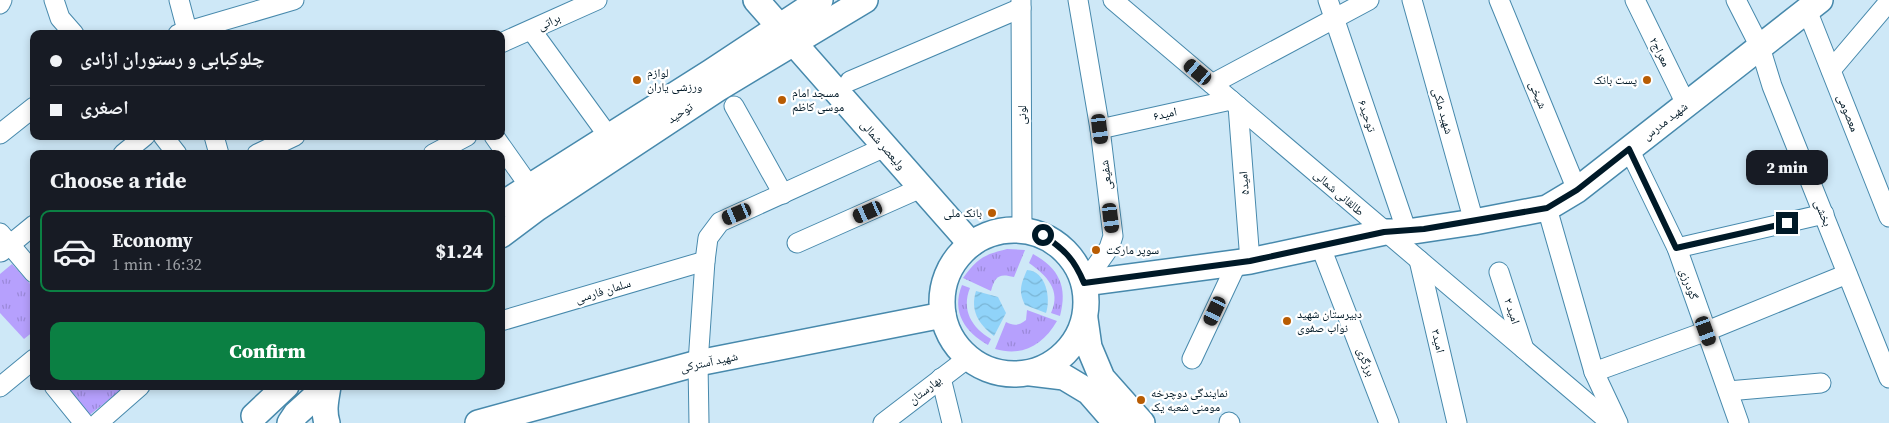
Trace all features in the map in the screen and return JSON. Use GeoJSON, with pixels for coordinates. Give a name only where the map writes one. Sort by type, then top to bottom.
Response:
{"type":"FeatureCollection","features":[{"type":"Feature","properties":{"kind":"main road","name":"ولیعصر شمالی"},"geometry":{"type":"LineString","coordinates":[[756,0],[971,244]]}},
{"type":"Feature","properties":{"kind":"main road","name":"توحید"},"geometry":{"type":"LineString","coordinates":[[505,232],[536,208],[718,89],[786,34],[820,0]]}},
{"type":"Feature","properties":{"kind":"main road","name":"توحید"},"geometry":{"type":"LineString","coordinates":[[505,203],[609,137],[786,34],[865,0]]}},
{"type":"Feature","properties":{"kind":"main road","name":"شهید مدرس"},"geometry":{"type":"LineString","coordinates":[[1084,283],[1244,262],[1320,245],[1396,232],[1474,222],[1547,208],[1577,190],[1814,5]]}},
{"type":"Feature","properties":{"kind":"main road"},"geometry":{"type":"LineString","coordinates":[[1031,373],[1051,364],[1068,350],[1078,335],[1084,319],[1086,301],[1084,283],[1076,263],[1061,247],[1043,235],[1022,230],[1004,230],[986,235],[971,244],[957,258],[947,276],[942,295],[943,315],[952,339],[968,358],[987,369],[1008,374],[1031,373],[1064,377],[1089,392],[1116,423]]}},
{"type":"Feature","properties":{"kind":"main road","name":"شهید آسترکی"},"geometry":{"type":"LineString","coordinates":[[478,423],[698,363],[943,315]]}},
{"type":"Feature","properties":{"kind":"main road"},"geometry":{"type":"LineString","coordinates":[[1084,319],[1089,347],[1102,378],[1142,423]]}},
{"type":"Feature","properties":{"kind":"main road"},"geometry":{"type":"LineString","coordinates":[[259,421],[283,390]]}},
{"type":"Feature","properties":{"kind":"main road"},"geometry":{"type":"LineString","coordinates":[[290,423],[296,414],[323,390]]}},
{"type":"Feature","properties":{"kind":"main road"},"geometry":{"type":"LineString","coordinates":[[327,390],[324,414],[328,423]]}},
{"type":"Feature","properties":{"kind":"street"},"geometry":{"type":"LineString","coordinates":[[0,4],[2,0]]}},
{"type":"Feature","properties":{"kind":"street"},"geometry":{"type":"LineString","coordinates":[[54,0],[60,18],[70,30]]}},
{"type":"Feature","properties":{"kind":"street"},"geometry":{"type":"LineString","coordinates":[[179,0],[184,30]]}},
{"type":"Feature","properties":{"kind":"street"},"geometry":{"type":"LineString","coordinates":[[194,30],[294,0]]}},
{"type":"Feature","properties":{"kind":"street","name":"براتی"},"geometry":{"type":"LineString","coordinates":[[505,41],[597,0]]}},
{"type":"Feature","properties":{"kind":"street","name":"شفیعی"},"geometry":{"type":"LineString","coordinates":[[1078,0],[1100,129],[1113,236],[1109,248],[1084,283]]}},
{"type":"Feature","properties":{"kind":"street","name":"طالقانی شمالی"},"geometry":{"type":"LineString","coordinates":[[1113,0],[1234,103],[1396,232],[1419,260],[1607,421]]}},
{"type":"Feature","properties":{"kind":"street","name":"توحید۶"},"geometry":{"type":"LineString","coordinates":[[1328,0],[1396,232]]}},
{"type":"Feature","properties":{"kind":"street"},"geometry":{"type":"LineString","coordinates":[[1212,84],[1369,0]]}},
{"type":"Feature","properties":{"kind":"street","name":"شهید ملکی"},"geometry":{"type":"LineString","coordinates":[[1412,0],[1474,222]]}},
{"type":"Feature","properties":{"kind":"street","name":"شیخی"},"geometry":{"type":"LineString","coordinates":[[1499,0],[1577,190]]}},
{"type":"Feature","properties":{"kind":"street","name":"معراج۲"},"geometry":{"type":"LineString","coordinates":[[1635,0],[1686,104]]}},
{"type":"Feature","properties":{"kind":"street","name":"بخشی"},"geometry":{"type":"LineString","coordinates":[[1736,0],[1760,47],[1772,86],[1889,378]]}},
{"type":"Feature","properties":{"kind":"street"},"geometry":{"type":"LineString","coordinates":[[850,81],[1021,4]]}},
{"type":"Feature","properties":{"kind":"street","name":"لونی"},"geometry":{"type":"LineString","coordinates":[[1021,4],[1022,230]]}},
{"type":"Feature","properties":{"kind":"street"},"geometry":{"type":"LineString","coordinates":[[1831,70],[1887,4]]}},
{"type":"Feature","properties":{"kind":"street","name":"معصومی"},"geometry":{"type":"LineString","coordinates":[[1814,5],[1831,70],[1889,217]]}},
{"type":"Feature","properties":{"kind":"street"},"geometry":{"type":"LineString","coordinates":[[532,30],[609,137]]}},
{"type":"Feature","properties":{"kind":"street","name":"امید۶"},"geometry":{"type":"LineString","coordinates":[[1100,129],[1234,103]]}},
{"type":"Feature","properties":{"kind":"street","name":"امید۵"},"geometry":{"type":"LineString","coordinates":[[1234,103],[1244,262]]}},
{"type":"Feature","properties":{"kind":"street"},"geometry":{"type":"LineString","coordinates":[[734,106],[782,194]]}},
{"type":"Feature","properties":{"kind":"street"},"geometry":{"type":"LineString","coordinates":[[0,134],[30,110]]}},
{"type":"Feature","properties":{"kind":"street"},"geometry":{"type":"LineString","coordinates":[[128,150],[140,140]]}},
{"type":"Feature","properties":{"kind":"street"},"geometry":{"type":"LineString","coordinates":[[165,140],[174,150]]}},
{"type":"Feature","properties":{"kind":"street"},"geometry":{"type":"LineString","coordinates":[[265,150],[287,140]]}},
{"type":"Feature","properties":{"kind":"street"},"geometry":{"type":"LineString","coordinates":[[441,150],[459,140]]}},
{"type":"Feature","properties":{"kind":"street"},"geometry":{"type":"LineString","coordinates":[[699,423],[698,363],[708,238],[720,222],[886,147]]}},
{"type":"Feature","properties":{"kind":"street","name":"گودرزی"},"geometry":{"type":"LineString","coordinates":[[1629,149],[1676,248],[1739,423]]}},
{"type":"Feature","properties":{"kind":"street"},"geometry":{"type":"LineString","coordinates":[[505,152],[530,187]]}},
{"type":"Feature","properties":{"kind":"street"},"geometry":{"type":"LineString","coordinates":[[796,243],[921,188]]}},
{"type":"Feature","properties":{"kind":"street"},"geometry":{"type":"LineString","coordinates":[[1547,208],[1607,421]]}},
{"type":"Feature","properties":{"kind":"street"},"geometry":{"type":"LineString","coordinates":[[1676,248],[1824,214]]}},
{"type":"Feature","properties":{"kind":"street"},"geometry":{"type":"LineString","coordinates":[[30,227],[3,243],[30,270]]}},
{"type":"Feature","properties":{"kind":"street","name":"برزگری"},"geometry":{"type":"LineString","coordinates":[[1320,245],[1389,423]]}},
{"type":"Feature","properties":{"kind":"street","name":"امید۳"},"geometry":{"type":"LineString","coordinates":[[1419,260],[1457,423]]}},
{"type":"Feature","properties":{"kind":"street","name":"سلمان فارسی"},"geometry":{"type":"LineString","coordinates":[[505,320],[705,261]]}},
{"type":"Feature","properties":{"kind":"street"},"geometry":{"type":"LineString","coordinates":[[1192,359],[1244,262]]}},
{"type":"Feature","properties":{"kind":"street","name":"امید ۲"},"geometry":{"type":"LineString","coordinates":[[1499,272],[1525,350]]}},
{"type":"Feature","properties":{"kind":"street"},"geometry":{"type":"LineString","coordinates":[[1594,372],[1706,331],[1847,274]]}},
{"type":"Feature","properties":{"kind":"street","name":"بهارستان"},"geometry":{"type":"LineString","coordinates":[[883,423],[968,358]]}},
{"type":"Feature","properties":{"kind":"street"},"geometry":{"type":"LineString","coordinates":[[0,387],[30,362]]}},
{"type":"Feature","properties":{"kind":"street"},"geometry":{"type":"LineString","coordinates":[[941,378],[952,423]]}},
{"type":"Feature","properties":{"kind":"street"},"geometry":{"type":"LineString","coordinates":[[1728,391],[1821,383]]}},
{"type":"Feature","properties":{"kind":"street"},"geometry":{"type":"LineString","coordinates":[[57,390],[84,423]]}},
{"type":"Feature","properties":{"kind":"street"},"geometry":{"type":"LineString","coordinates":[[98,423],[135,390]]}},
{"type":"Feature","properties":{"kind":"green space"},"geometry":{"type":"Polygon","coordinates":[[[1007,249],[1025,250],[1014,277],[1005,275],[998,277],[991,291],[963,278],[982,258],[1007,249]]]}},
{"type":"Feature","properties":{"kind":"green space"},"geometry":{"type":"Polygon","coordinates":[[[1033,254],[1042,259],[1059,279],[1063,296],[1060,316],[1051,313],[1055,297],[1050,284],[1029,263],[1033,254]]]}},
{"type":"Feature","properties":{"kind":"green space"},"geometry":{"type":"Polygon","coordinates":[[[12,264],[30,284],[30,334],[24,339],[0,313],[0,274],[12,264]]]}},
{"type":"Feature","properties":{"kind":"green space"},"geometry":{"type":"Polygon","coordinates":[[[962,285],[970,288],[967,304],[970,318],[984,335],[991,339],[988,345],[973,334],[962,320],[958,304],[962,285]]]}},
{"type":"Feature","properties":{"kind":"green space"},"geometry":{"type":"Polygon","coordinates":[[[1027,310],[1057,321],[1039,343],[1031,347],[1015,351],[995,349],[1006,322],[1016,325],[1023,322],[1026,320],[1027,310]]]}},
{"type":"Feature","properties":{"kind":"green space"},"geometry":{"type":"Polygon","coordinates":[[[66,390],[121,390],[87,417],[66,390]]]}},
{"type":"Feature","properties":{"kind":"water"},"geometry":{"type":"Polygon","coordinates":[[[1027,270],[1039,275],[1046,286],[1048,300],[1046,313],[1025,305],[1021,288],[1027,270]]]}},
{"type":"Feature","properties":{"kind":"water"},"geometry":{"type":"Polygon","coordinates":[[[976,291],[998,297],[1006,313],[994,336],[984,327],[977,316],[974,304],[976,291]]]}},
{"type":"Feature","properties":{"kind":"place","name":"لوازم ورزشی یاران"},"geometry":{"type":"Point","coordinates":[637,80]}},
{"type":"Feature","properties":{"kind":"place","name":"پست بانک"},"geometry":{"type":"Point","coordinates":[1647,80]}},
{"type":"Feature","properties":{"kind":"place","name":"مسجد امام موسی کاظم"},"geometry":{"type":"Point","coordinates":[782,100]}},
{"type":"Feature","properties":{"kind":"place","name":"بانک ملی"},"geometry":{"type":"Point","coordinates":[992,213]}},
{"type":"Feature","properties":{"kind":"place","name":"سوپر مارکت"},"geometry":{"type":"Point","coordinates":[1096,250]}},
{"type":"Feature","properties":{"kind":"place","name":"دبیرستان شهید نواب صفوی"},"geometry":{"type":"Point","coordinates":[1287,321]}},
{"type":"Feature","properties":{"kind":"place","name":"نمایندگی دوچرخه مومنی شعبه یک"},"geometry":{"type":"Point","coordinates":[1141,400]}},
{"type":"Feature","properties":{"kind":"route"},"geometry":{"type":"LineString","coordinates":[[1043,235],[1061,247],[1076,263],[1084,283],[1237,263],[1384,232],[1406,232],[1474,222],[1547,208],[1577,190],[1629,149],[1676,248],[1787,223]]}}]}
